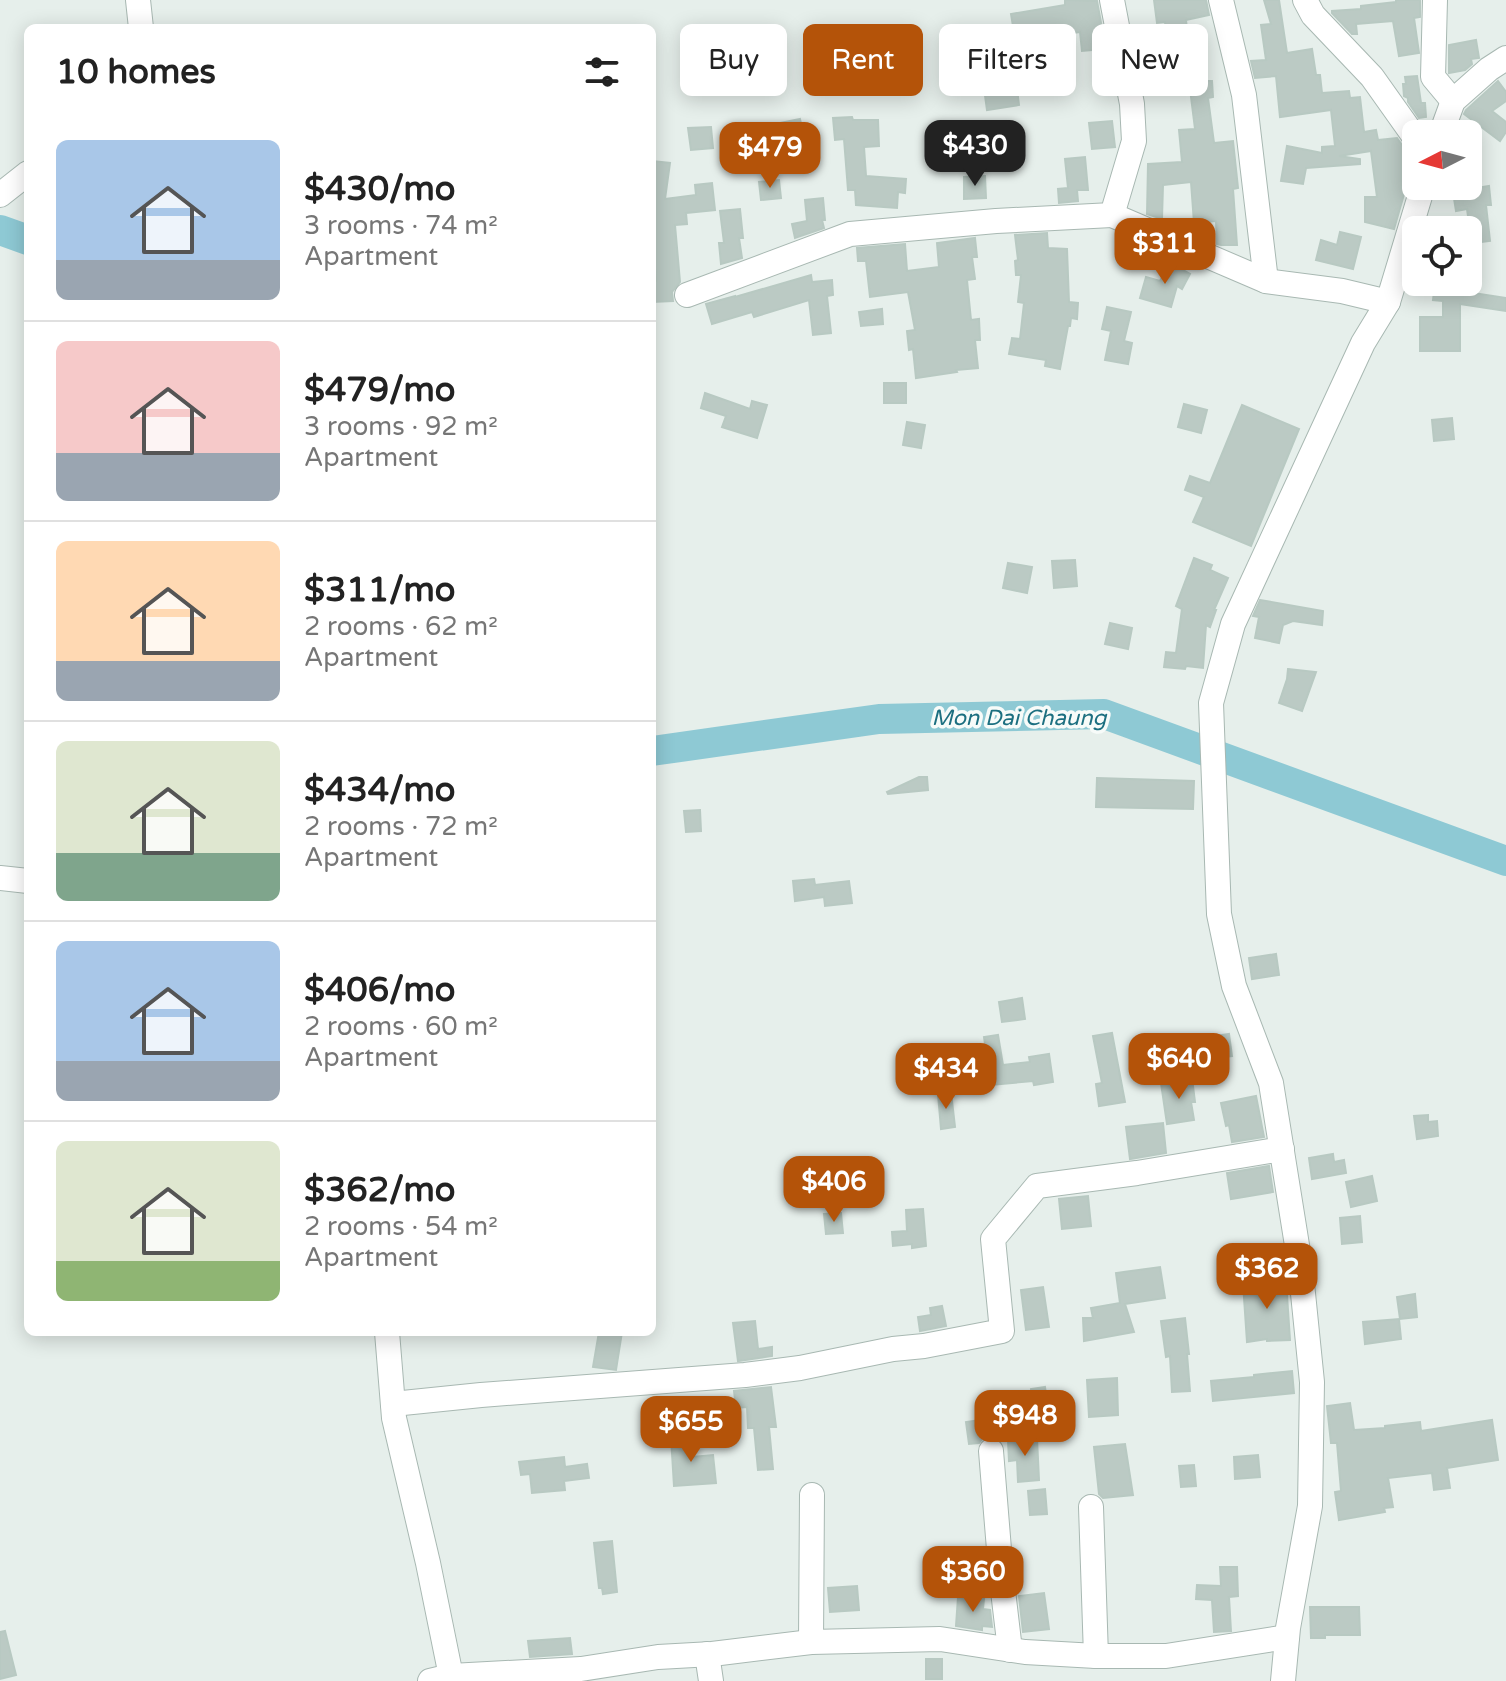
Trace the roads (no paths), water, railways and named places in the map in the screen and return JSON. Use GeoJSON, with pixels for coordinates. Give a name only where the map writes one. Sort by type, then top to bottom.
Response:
{"type":"FeatureCollection","features":[{"type":"Feature","properties":{"kind":"street"},"geometry":{"type":"LineString","coordinates":[[138,0],[141,24]]}},
{"type":"Feature","properties":{"kind":"street"},"geometry":{"type":"LineString","coordinates":[[1112,0],[1132,104],[1134,141],[1112,215]]}},
{"type":"Feature","properties":{"kind":"street"},"geometry":{"type":"LineString","coordinates":[[1221,0],[1244,95],[1266,281]]}},
{"type":"Feature","properties":{"kind":"street"},"geometry":{"type":"LineString","coordinates":[[1305,0],[1313,15],[1372,77],[1403,120]]}},
{"type":"Feature","properties":{"kind":"street"},"geometry":{"type":"LineString","coordinates":[[1435,0],[1433,77],[1453,101]]}},
{"type":"Feature","properties":{"kind":"street"},"geometry":{"type":"LineString","coordinates":[[1446,120],[1453,101],[1506,58]]}},
{"type":"Feature","properties":{"kind":"street"},"geometry":{"type":"LineString","coordinates":[[0,195],[24,176]]}},
{"type":"Feature","properties":{"kind":"street"},"geometry":{"type":"LineString","coordinates":[[1283,1681],[1287,1637],[1310,1506],[1312,1382],[1300,1264],[1271,1083],[1234,986],[1219,914],[1211,703],[1233,624],[1363,343],[1388,302],[1419,200]]}},
{"type":"Feature","properties":{"kind":"street"},"geometry":{"type":"LineString","coordinates":[[687,295],[850,234],[996,221],[1112,215],[1266,281],[1342,291],[1388,302]]}},
{"type":"Feature","properties":{"kind":"street"},"geometry":{"type":"LineString","coordinates":[[0,878],[24,881]]}},
{"type":"Feature","properties":{"kind":"street"},"geometry":{"type":"LineString","coordinates":[[393,1404],[745,1375],[1002,1331],[993,1239],[1037,1186],[1282,1149]]}},
{"type":"Feature","properties":{"kind":"street"},"geometry":{"type":"LineString","coordinates":[[387,1336],[394,1418],[428,1563],[444,1679],[581,1669],[658,1657],[811,1642],[940,1639],[1010,1650],[1096,1656],[1166,1656],[1287,1637]]}},
{"type":"Feature","properties":{"kind":"street"},"geometry":{"type":"LineString","coordinates":[[991,1451],[1010,1650]]}},
{"type":"Feature","properties":{"kind":"street"},"geometry":{"type":"LineString","coordinates":[[811,1642],[812,1495]]}},
{"type":"Feature","properties":{"kind":"street"},"geometry":{"type":"LineString","coordinates":[[1091,1507],[1096,1656]]}},
{"type":"Feature","properties":{"kind":"street"},"geometry":{"type":"LineString","coordinates":[[707,1654],[711,1681]]}},
{"type":"Feature","properties":{"kind":"waterway","name":"Mon Dai Chaung"},"geometry":{"type":"LineString","coordinates":[[0,230],[24,239]]}},
{"type":"Feature","properties":{"kind":"waterway","name":"Mon Dai Chaung"},"geometry":{"type":"LineString","coordinates":[[656,750],[879,719],[1104,714],[1506,861]]}}]}
